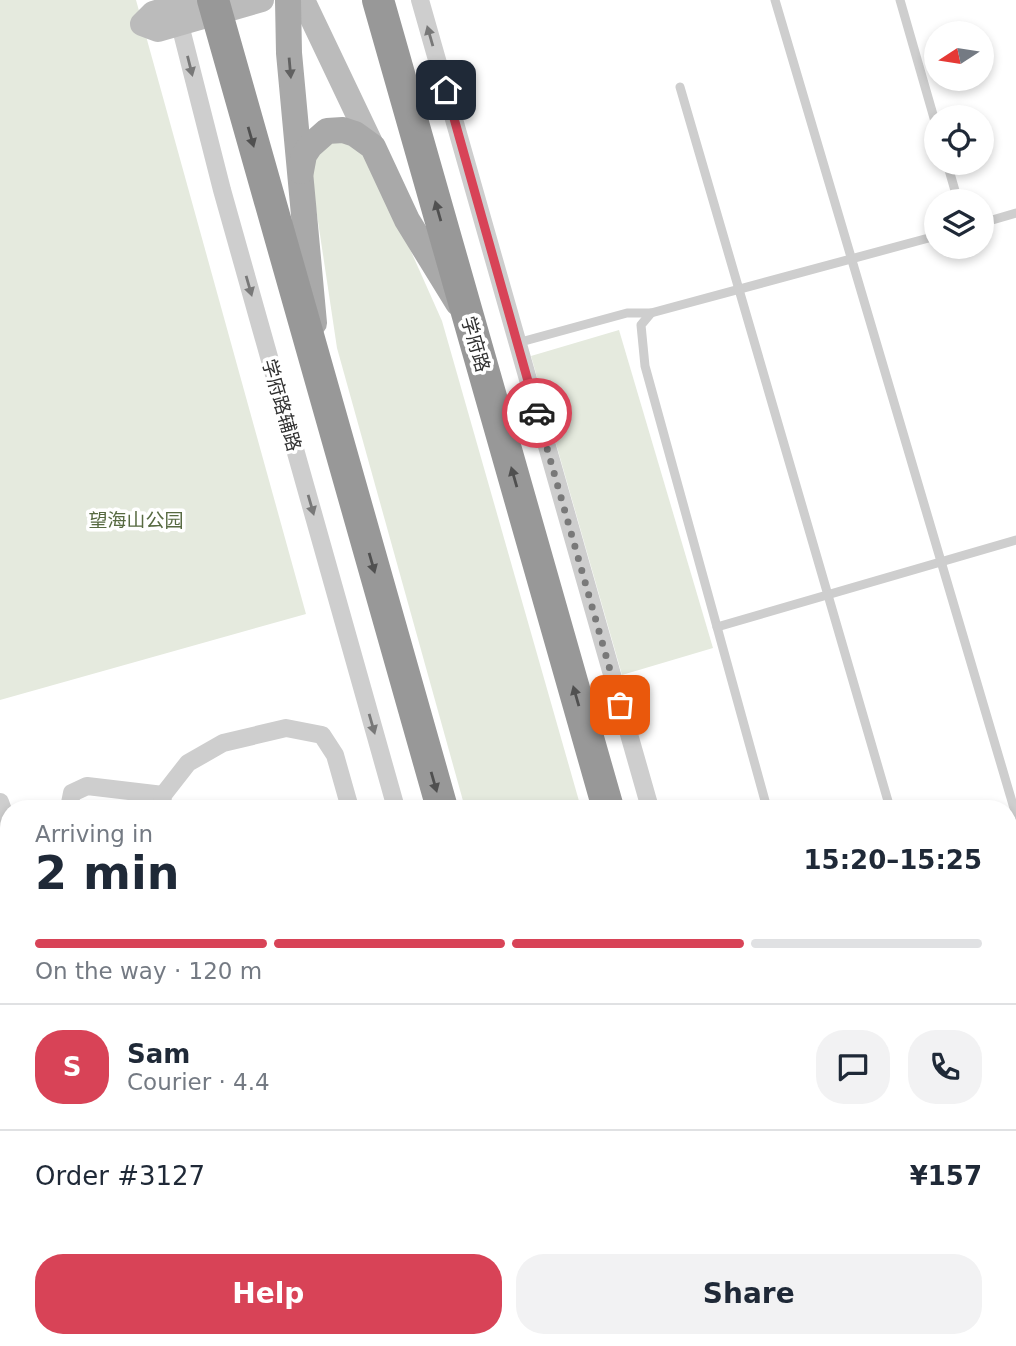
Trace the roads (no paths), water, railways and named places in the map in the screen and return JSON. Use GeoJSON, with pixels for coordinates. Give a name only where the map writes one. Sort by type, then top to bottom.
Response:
{"type":"FeatureCollection","features":[{"type":"Feature","properties":{"kind":"highway","name":"学府路"},"geometry":{"type":"LineString","coordinates":[[379,0],[606,800]]}},
{"type":"Feature","properties":{"kind":"highway"},"geometry":{"type":"LineString","coordinates":[[192,7],[320,380],[440,800]]}},
{"type":"Feature","properties":{"kind":"main road"},"geometry":{"type":"LineString","coordinates":[[192,7],[262,0]]}},
{"type":"Feature","properties":{"kind":"main road"},"geometry":{"type":"LineString","coordinates":[[288,0],[289,53],[299,179],[320,380]]}},
{"type":"Feature","properties":{"kind":"main road"},"geometry":{"type":"LineString","coordinates":[[303,0],[407,220],[470,322]]}},
{"type":"Feature","properties":{"kind":"main road"},"geometry":{"type":"LineString","coordinates":[[299,179],[304,155],[318,136],[327,131],[343,130],[355,134],[373,146]]}},
{"type":"Feature","properties":{"kind":"street"},"geometry":{"type":"LineString","coordinates":[[420,0],[648,800]]}},
{"type":"Feature","properties":{"kind":"street","name":"学府路辅路"},"geometry":{"type":"LineString","coordinates":[[192,7],[226,204],[394,800]]}},
{"type":"Feature","properties":{"kind":"street"},"geometry":{"type":"LineString","coordinates":[[164,800],[188,763],[223,743],[285,728],[322,735],[335,755],[348,800]]}},
{"type":"Feature","properties":{"kind":"street"},"geometry":{"type":"LineString","coordinates":[[71,800],[72,793],[87,786],[154,800]]}},
{"type":"Feature","properties":{"kind":"lane"},"geometry":{"type":"LineString","coordinates":[[775,0],[1011,800]]}},
{"type":"Feature","properties":{"kind":"lane"},"geometry":{"type":"LineString","coordinates":[[900,0],[930,105]]}},
{"type":"Feature","properties":{"kind":"lane"},"geometry":{"type":"LineString","coordinates":[[680,87],[888,800]]}},
{"type":"Feature","properties":{"kind":"lane"},"geometry":{"type":"LineString","coordinates":[[994,219],[1016,213]]}},
{"type":"Feature","properties":{"kind":"lane"},"geometry":{"type":"LineString","coordinates":[[517,343],[627,313],[650,313],[924,239]]}},
{"type":"Feature","properties":{"kind":"lane"},"geometry":{"type":"LineString","coordinates":[[650,313],[641,325],[645,366],[765,800]]}},
{"type":"Feature","properties":{"kind":"lane"},"geometry":{"type":"LineString","coordinates":[[717,627],[1016,540]]}},
{"type":"Feature","properties":{"kind":"park label","name":"望海山公园"},"geometry":{"type":"Point","coordinates":[136,520]}}]}
